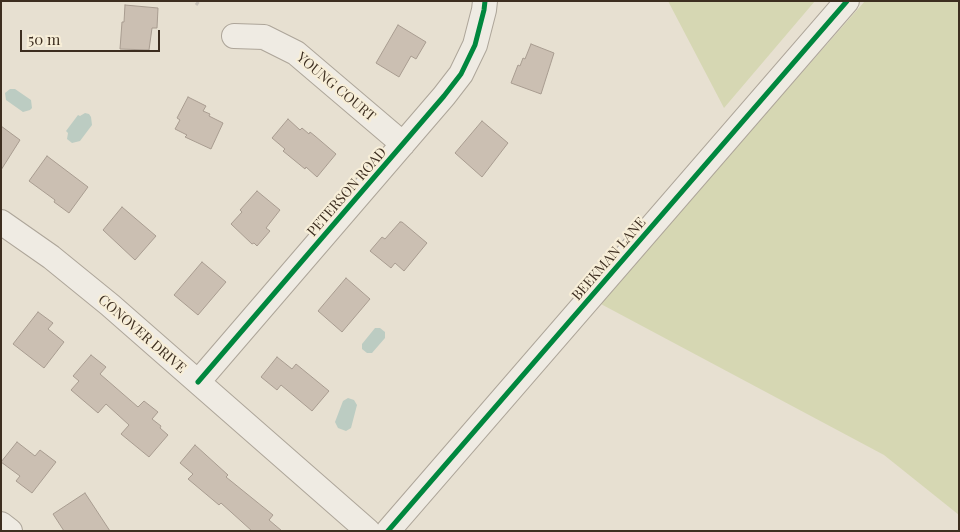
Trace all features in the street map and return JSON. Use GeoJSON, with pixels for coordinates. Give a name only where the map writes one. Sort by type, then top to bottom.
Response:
{"type":"FeatureCollection","features":[{"type":"Feature","properties":{"kind":"street","name":"PETERSON ROAD"},"geometry":{"type":"LineString","coordinates":[[198,382],[461,74],[475,45],[485,1]]}},
{"type":"Feature","properties":{"kind":"street","name":"BEEKMAN LANE"},"geometry":{"type":"LineString","coordinates":[[388,531],[847,1]]}},
{"type":"Feature","properties":{"kind":"street","name":"YOUNG COURT"},"geometry":{"type":"LineString","coordinates":[[234,36],[264,37],[296,53],[403,144]]}},
{"type":"Feature","properties":{"kind":"street","name":"CONOVER DRIVE"},"geometry":{"type":"LineString","coordinates":[[1,222],[51,257],[103,299],[368,531]]}},
{"type":"Feature","properties":{"kind":"street"},"geometry":{"type":"LineString","coordinates":[[1,524],[10,531]]}},
{"type":"Feature","properties":{"kind":"green space"},"geometry":{"type":"Polygon","coordinates":[[[668,1],[815,1],[724,108],[668,1]]]}},
{"type":"Feature","properties":{"kind":"green space"},"geometry":{"type":"Polygon","coordinates":[[[865,1],[959,1],[959,515],[884,455],[599,303],[865,1]]]}},
{"type":"Feature","properties":{"kind":"shaded area"},"geometry":{"type":"Polygon","coordinates":[[[10,89],[15,89],[31,100],[32,108],[23,112],[6,100],[5,93],[10,89]]]}},
{"type":"Feature","properties":{"kind":"shaded area"},"geometry":{"type":"Polygon","coordinates":[[[85,113],[91,117],[92,125],[80,141],[72,143],[67,139],[68,133],[66,131],[78,115],[80,116],[85,113]]]}},
{"type":"Feature","properties":{"kind":"shaded area"},"geometry":{"type":"Polygon","coordinates":[[[375,328],[380,328],[385,332],[385,338],[372,353],[367,353],[362,349],[362,344],[375,328]]]}},
{"type":"Feature","properties":{"kind":"shaded area"},"geometry":{"type":"Polygon","coordinates":[[[348,398],[354,400],[357,405],[351,428],[346,431],[338,428],[335,422],[343,401],[348,398]]]}},
{"type":"Feature","properties":{"kind":"building"},"geometry":{"type":"Polygon","coordinates":[[[125,5],[158,8],[157,28],[152,28],[149,50],[120,49],[125,5]]]}},
{"type":"Feature","properties":{"kind":"building"},"geometry":{"type":"Polygon","coordinates":[[[398,25],[426,42],[416,59],[411,56],[399,77],[376,63],[398,25]]]}},
{"type":"Feature","properties":{"kind":"building"},"geometry":{"type":"Polygon","coordinates":[[[531,44],[554,53],[541,94],[511,83],[518,65],[520,66],[523,58],[525,59],[531,44]]]}},
{"type":"Feature","properties":{"kind":"building"},"geometry":{"type":"Polygon","coordinates":[[[188,97],[206,106],[203,111],[223,123],[211,149],[185,137],[187,135],[175,129],[180,120],[177,118],[188,97]]]}},
{"type":"Feature","properties":{"kind":"building"},"geometry":{"type":"Polygon","coordinates":[[[288,119],[300,130],[302,128],[309,134],[310,132],[336,154],[317,177],[283,151],[285,149],[272,138],[288,119]]]}},
{"type":"Feature","properties":{"kind":"building"},"geometry":{"type":"Polygon","coordinates":[[[482,121],[508,143],[482,177],[455,153],[482,121]]]}},
{"type":"Feature","properties":{"kind":"building"},"geometry":{"type":"Polygon","coordinates":[[[1,126],[20,140],[1,170],[1,126]]]}},
{"type":"Feature","properties":{"kind":"building"},"geometry":{"type":"Polygon","coordinates":[[[47,156],[88,187],[69,213],[29,181],[47,156]]]}},
{"type":"Feature","properties":{"kind":"building"},"geometry":{"type":"Polygon","coordinates":[[[257,191],[280,210],[266,228],[270,231],[257,246],[254,243],[252,244],[231,224],[242,212],[240,210],[257,191]]]}},
{"type":"Feature","properties":{"kind":"building"},"geometry":{"type":"Polygon","coordinates":[[[122,207],[156,236],[135,260],[103,230],[122,207]]]}},
{"type":"Feature","properties":{"kind":"building"},"geometry":{"type":"Polygon","coordinates":[[[400,222],[427,243],[404,271],[395,263],[391,268],[370,251],[382,237],[385,239],[400,222]]]}},
{"type":"Feature","properties":{"kind":"building"},"geometry":{"type":"Polygon","coordinates":[[[202,262],[226,282],[198,315],[174,295],[202,262]]]}},
{"type":"Feature","properties":{"kind":"building"},"geometry":{"type":"Polygon","coordinates":[[[346,278],[370,299],[342,332],[318,311],[346,278]]]}},
{"type":"Feature","properties":{"kind":"building"},"geometry":{"type":"Polygon","coordinates":[[[38,312],[53,323],[48,329],[64,342],[44,368],[13,344],[38,312]]]}},
{"type":"Feature","properties":{"kind":"building"},"geometry":{"type":"Polygon","coordinates":[[[91,355],[106,367],[100,374],[138,407],[144,401],[158,412],[152,419],[168,435],[149,457],[121,434],[129,425],[106,404],[98,413],[71,390],[79,381],[73,376],[91,355]]]}},
{"type":"Feature","properties":{"kind":"building"},"geometry":{"type":"Polygon","coordinates":[[[277,357],[292,369],[296,364],[329,391],[312,411],[281,385],[277,390],[261,377],[277,357]]]}},
{"type":"Feature","properties":{"kind":"building"},"geometry":{"type":"Polygon","coordinates":[[[17,442],[35,456],[40,450],[56,462],[32,493],[16,481],[20,476],[1,462],[17,442]]]}},
{"type":"Feature","properties":{"kind":"building"},"geometry":{"type":"Polygon","coordinates":[[[195,445],[228,475],[226,477],[273,515],[269,520],[282,531],[252,531],[221,503],[219,505],[188,479],[193,474],[180,463],[195,445]]]}},
{"type":"Feature","properties":{"kind":"building"},"geometry":{"type":"Polygon","coordinates":[[[85,493],[110,531],[64,531],[53,514],[85,493]]]}},
{"type":"Feature","properties":{"kind":"cycle path"},"geometry":{"type":"LineString","coordinates":[[198,382],[461,74],[475,45],[485,1]]}},
{"type":"Feature","properties":{"kind":"cycle path"},"geometry":{"type":"LineString","coordinates":[[388,531],[847,1]]}}]}
